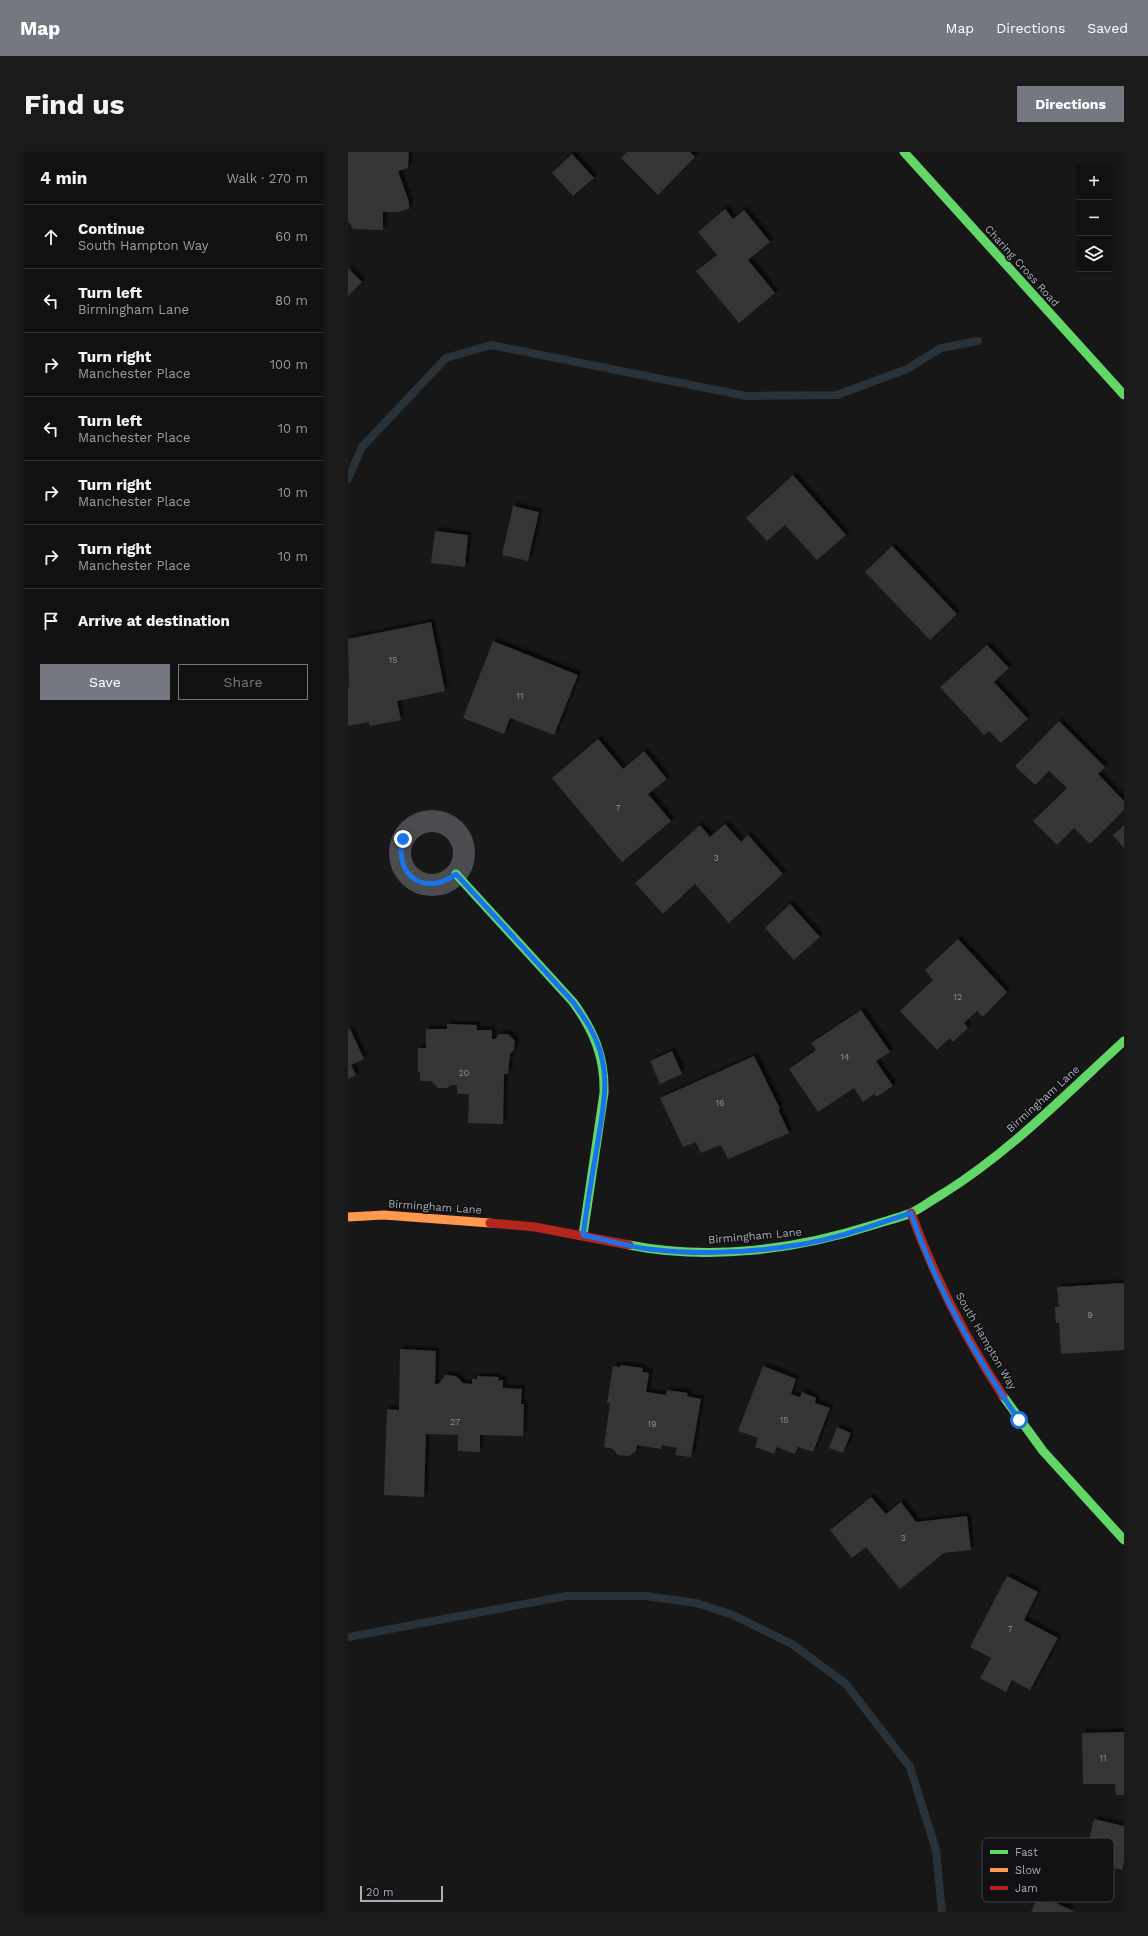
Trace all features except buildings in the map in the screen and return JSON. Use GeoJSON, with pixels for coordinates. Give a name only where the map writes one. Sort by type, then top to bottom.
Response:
{"type":"FeatureCollection","features":[{"type":"Feature","properties":{"kind":"street","name":"Charing Cross Road"},"geometry":{"type":"LineString","coordinates":[[904,152],[1124,395]]}},
{"type":"Feature","properties":{"kind":"street"},"geometry":{"type":"LineString","coordinates":[[456,874],[563,990],[587,1021],[596,1038],[603,1060],[605,1081],[604,1104],[583,1235]]}},
{"type":"Feature","properties":{"kind":"street","name":"Birmingham Lane"},"geometry":{"type":"LineString","coordinates":[[348,1217],[384,1215],[437,1218],[535,1227],[583,1235],[648,1249],[694,1253],[741,1251],[798,1245],[852,1232],[911,1213],[993,1160],[1124,1041]]}},
{"type":"Feature","properties":{"kind":"street","name":"South Hampton Way"},"geometry":{"type":"LineString","coordinates":[[911,1213],[922,1247],[936,1278],[988,1374],[1019,1420],[1057,1467],[1124,1540]]}},
{"type":"Feature","properties":{"kind":"waterway"},"geometry":{"type":"LineString","coordinates":[[348,479],[362,447],[446,358],[491,345],[746,396],[837,395],[907,369],[941,348],[978,341]]}},
{"type":"Feature","properties":{"kind":"waterway"},"geometry":{"type":"LineString","coordinates":[[348,1637],[567,1596],[645,1596],[696,1603],[733,1615],[792,1644],[846,1684],[910,1767],[936,1850],[942,1912]]}},
{"type":"Feature","properties":{"kind":"traffic: fast"},"geometry":{"type":"LineString","coordinates":[[904,152],[1124,395]]}},
{"type":"Feature","properties":{"kind":"traffic: fast"},"geometry":{"type":"LineString","coordinates":[[456,874],[573,1002],[587,1023],[597,1045],[603,1068],[604,1093],[583,1235]]}},
{"type":"Feature","properties":{"kind":"traffic: fast"},"geometry":{"type":"LineString","coordinates":[[629,1245],[659,1250],[690,1252],[721,1252],[783,1247],[843,1234],[911,1213],[969,1177],[992,1159],[1037,1121],[1124,1041]]}},
{"type":"Feature","properties":{"kind":"traffic: fast"},"geometry":{"type":"LineString","coordinates":[[1003,1396],[1043,1451],[1124,1540]]}},
{"type":"Feature","properties":{"kind":"traffic: slow"},"geometry":{"type":"LineString","coordinates":[[348,1217],[384,1215],[490,1223]]}},
{"type":"Feature","properties":{"kind":"traffic: jam"},"geometry":{"type":"LineString","coordinates":[[911,1213],[930,1261],[952,1307],[976,1352],[1003,1396]]}},
{"type":"Feature","properties":{"kind":"traffic: jam"},"geometry":{"type":"LineString","coordinates":[[490,1223],[535,1227],[629,1245]]}},
{"type":"Feature","properties":{"kind":"route"},"geometry":{"type":"LineString","coordinates":[[403,839],[400,849],[401,859],[404,868],[410,876],[419,882],[438,884],[448,880],[456,874],[558,984],[587,1021],[596,1038],[603,1060],[605,1081],[604,1104],[587,1202],[583,1235],[648,1249],[694,1253],[741,1251],[798,1245],[852,1232],[911,1213],[922,1247],[936,1278],[988,1374],[1019,1420]]}}]}
